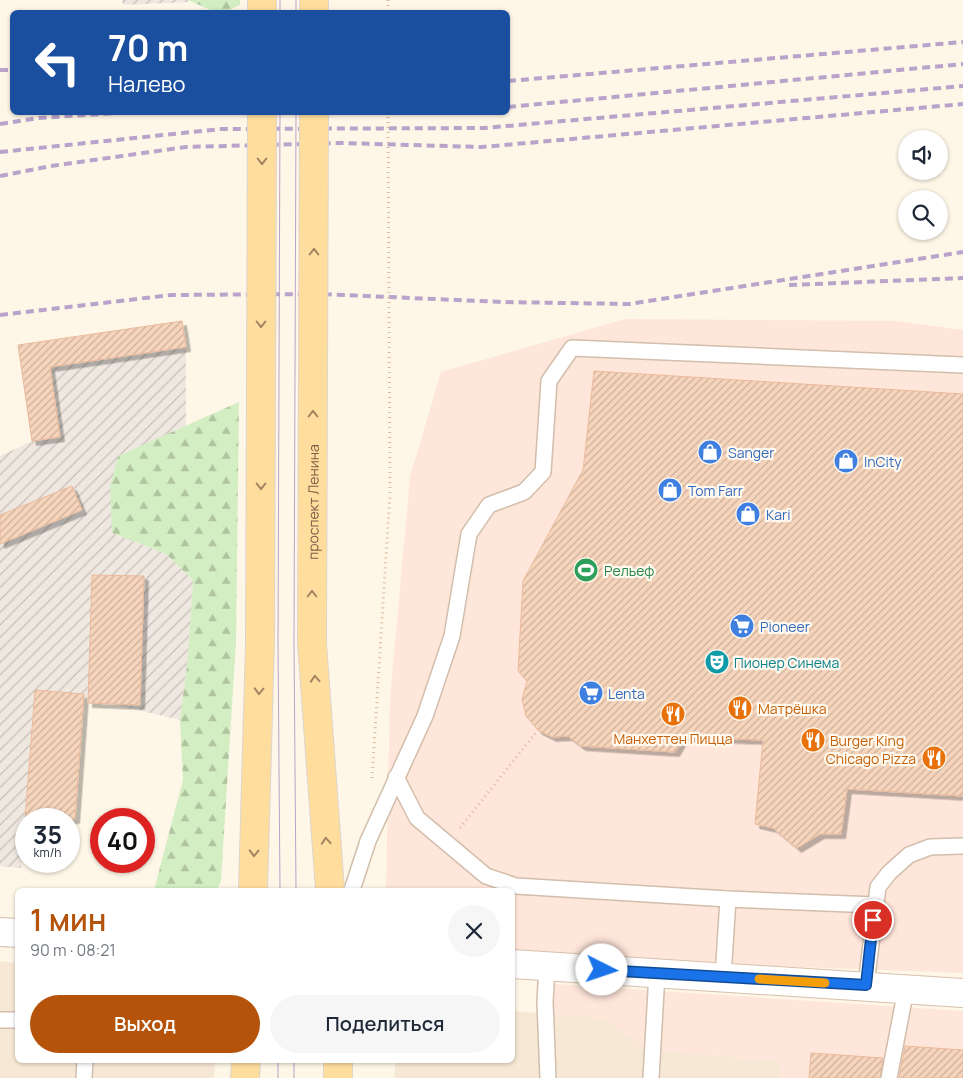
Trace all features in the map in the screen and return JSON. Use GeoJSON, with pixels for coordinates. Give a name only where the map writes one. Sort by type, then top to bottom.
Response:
{"type":"FeatureCollection","features":[{"type":"Feature","properties":{"kind":"main road"},"geometry":{"type":"LineString","coordinates":[[252,888],[260,642],[262,115]]}},
{"type":"Feature","properties":{"kind":"main road","name":"проспект Ленина"},"geometry":{"type":"LineString","coordinates":[[314,115],[312,643],[330,888]]}},
{"type":"Feature","properties":{"kind":"main road"},"geometry":{"type":"LineString","coordinates":[[245,1078],[246,1063]]}},
{"type":"Feature","properties":{"kind":"main road"},"geometry":{"type":"LineString","coordinates":[[338,1063],[338,1078]]}},
{"type":"Feature","properties":{"kind":"street"},"geometry":{"type":"LineString","coordinates":[[0,932],[15,933]]}},
{"type":"Feature","properties":{"kind":"street"},"geometry":{"type":"LineString","coordinates":[[515,964],[866,985],[963,993]]}},
{"type":"Feature","properties":{"kind":"lane"},"geometry":{"type":"LineString","coordinates":[[353,888],[368,841],[425,716],[452,636],[469,534],[489,505],[524,492],[543,472],[548,381],[572,348],[963,365]]}},
{"type":"Feature","properties":{"kind":"lane"},"geometry":{"type":"LineString","coordinates":[[396,777],[417,818],[486,876],[516,886],[728,899],[875,905]]}},
{"type":"Feature","properties":{"kind":"lane"},"geometry":{"type":"LineString","coordinates":[[866,985],[878,888],[888,873],[909,855],[930,847],[963,846]]}},
{"type":"Feature","properties":{"kind":"lane"},"geometry":{"type":"LineString","coordinates":[[723,977],[728,899]]}},
{"type":"Feature","properties":{"kind":"lane"},"geometry":{"type":"LineString","coordinates":[[547,966],[545,1002],[548,1078]]}},
{"type":"Feature","properties":{"kind":"lane"},"geometry":{"type":"LineString","coordinates":[[651,1078],[657,973]]}},
{"type":"Feature","properties":{"kind":"lane"},"geometry":{"type":"LineString","coordinates":[[889,1078],[906,989]]}},
{"type":"Feature","properties":{"kind":"lane"},"geometry":{"type":"LineString","coordinates":[[0,1020],[15,1020]]}},
{"type":"Feature","properties":{"kind":"lane"},"geometry":{"type":"LineString","coordinates":[[84,1078],[85,1063]]}},
{"type":"Feature","properties":{"kind":"path"},"geometry":{"type":"LineString","coordinates":[[372,782],[390,494],[388,115]]}},
{"type":"Feature","properties":{"kind":"path"},"geometry":{"type":"LineString","coordinates":[[447,844],[538,730]]}},
{"type":"Feature","properties":{"kind":"shaded area"},"geometry":{"type":"Polygon","coordinates":[[[122,0],[188,0],[188,2],[123,5],[122,0]]]}},
{"type":"Feature","properties":{"kind":"shaded area"},"geometry":{"type":"Polygon","coordinates":[[[625,319],[896,321],[963,330],[963,973],[515,957],[515,888],[386,888],[390,699],[410,477],[441,372],[625,319]]]}},
{"type":"Feature","properties":{"kind":"shaded area"},"geometry":{"type":"Polygon","coordinates":[[[182,321],[186,347],[186,426],[118,456],[112,533],[166,554],[193,580],[188,657],[180,720],[68,693],[35,690],[26,808],[15,808],[15,867],[0,866],[0,456],[32,441],[18,345],[182,321]]]}},
{"type":"Feature","properties":{"kind":"shaded area"},"geometry":{"type":"Polygon","coordinates":[[[0,961],[15,963],[15,1063],[215,1063],[214,1078],[0,1078],[0,961]]]}},
{"type":"Feature","properties":{"kind":"shaded area"},"geometry":{"type":"Polygon","coordinates":[[[554,984],[963,1011],[963,1078],[780,1078],[780,1061],[648,1050],[605,1018],[553,1015],[554,984]]]}},
{"type":"Feature","properties":{"kind":"shaded area"},"geometry":{"type":"Polygon","coordinates":[[[515,1011],[605,1018],[648,1050],[780,1061],[780,1078],[394,1078],[396,1063],[515,1063],[515,1011]]]}},
{"type":"Feature","properties":{"kind":"green space"},"geometry":{"type":"Polygon","coordinates":[[[188,0],[240,0],[240,5],[229,10],[210,10],[188,0]]]}},
{"type":"Feature","properties":{"kind":"green space"},"geometry":{"type":"Polygon","coordinates":[[[239,402],[236,642],[221,881],[218,888],[155,888],[183,780],[180,720],[188,657],[193,580],[166,554],[112,533],[110,487],[118,456],[239,402]]]}},
{"type":"Feature","properties":{"kind":"building"},"geometry":{"type":"Polygon","coordinates":[[[182,321],[186,347],[50,367],[60,437],[32,441],[18,345],[182,321]]]}},
{"type":"Feature","properties":{"kind":"building","name":"Pioneer"},"geometry":{"type":"Polygon","coordinates":[[[594,371],[963,394],[963,796],[847,789],[841,834],[820,834],[797,848],[773,828],[755,824],[763,740],[684,737],[675,752],[581,746],[568,736],[552,737],[538,730],[526,716],[522,699],[527,681],[518,671],[523,581],[583,470],[594,371]]]}},
{"type":"Feature","properties":{"kind":"building"},"geometry":{"type":"Polygon","coordinates":[[[72,486],[82,510],[0,544],[0,515],[72,486]]]}},
{"type":"Feature","properties":{"kind":"building"},"geometry":{"type":"Polygon","coordinates":[[[92,575],[144,576],[140,705],[88,703],[92,575]]]}},
{"type":"Feature","properties":{"kind":"building"},"geometry":{"type":"Polygon","coordinates":[[[35,690],[84,694],[76,808],[26,808],[35,690]]]}},
{"type":"Feature","properties":{"kind":"building"},"geometry":{"type":"Polygon","coordinates":[[[905,1046],[963,1050],[963,1078],[899,1078],[905,1046]]]}},
{"type":"Feature","properties":{"kind":"building"},"geometry":{"type":"Polygon","coordinates":[[[811,1053],[883,1058],[880,1078],[809,1078],[811,1053]]]}},
{"type":"Feature","properties":{"kind":"tram line"},"geometry":{"type":"LineString","coordinates":[[280,0],[280,10]]}},
{"type":"Feature","properties":{"kind":"tram line"},"geometry":{"type":"LineString","coordinates":[[296,0],[296,10]]}},
{"type":"Feature","properties":{"kind":"tram line"},"geometry":{"type":"LineString","coordinates":[[280,115],[278,642],[280,888]]}},
{"type":"Feature","properties":{"kind":"tram line"},"geometry":{"type":"LineString","coordinates":[[296,115],[294,643],[296,888]]}},
{"type":"Feature","properties":{"kind":"tram line"},"geometry":{"type":"LineString","coordinates":[[278,1063],[278,1078]]}},
{"type":"Feature","properties":{"kind":"tram line"},"geometry":{"type":"LineString","coordinates":[[294,1063],[294,1078]]}},
{"type":"Feature","properties":{"kind":"railway"},"geometry":{"type":"LineString","coordinates":[[510,81],[963,42]]}},
{"type":"Feature","properties":{"kind":"railway"},"geometry":{"type":"LineString","coordinates":[[510,107],[963,64]]}},
{"type":"Feature","properties":{"kind":"railway"},"geometry":{"type":"LineString","coordinates":[[0,70],[10,70]]}},
{"type":"Feature","properties":{"kind":"railway"},"geometry":{"type":"LineString","coordinates":[[0,152],[221,129],[484,128],[963,86]]}},
{"type":"Feature","properties":{"kind":"railway"},"geometry":{"type":"LineString","coordinates":[[0,176],[51,166],[186,147],[340,143],[482,147],[963,104]]}},
{"type":"Feature","properties":{"kind":"railway"},"geometry":{"type":"LineString","coordinates":[[0,124],[39,118],[86,115]]}},
{"type":"Feature","properties":{"kind":"railway"},"geometry":{"type":"LineString","coordinates":[[0,315],[171,295],[321,294],[502,302],[629,304],[963,252]]}},
{"type":"Feature","properties":{"kind":"railway"},"geometry":{"type":"LineString","coordinates":[[789,285],[963,278]]}},
{"type":"Feature","properties":{"kind":"slow traffic"},"geometry":{"type":"LineString","coordinates":[[759,979],[825,983]]}},
{"type":"Feature","properties":{"kind":"place","name":"Sanger"},"geometry":{"type":"Point","coordinates":[710,452]}},
{"type":"Feature","properties":{"kind":"place","name":"InCity"},"geometry":{"type":"Point","coordinates":[846,461]}},
{"type":"Feature","properties":{"kind":"place","name":"Tom Farr"},"geometry":{"type":"Point","coordinates":[670,490]}},
{"type":"Feature","properties":{"kind":"place","name":"Kari"},"geometry":{"type":"Point","coordinates":[748,514]}},
{"type":"Feature","properties":{"kind":"place","name":"Рельеф"},"geometry":{"type":"Point","coordinates":[586,570]}},
{"type":"Feature","properties":{"kind":"place","name":"Pioneer"},"geometry":{"type":"Point","coordinates":[742,626]}},
{"type":"Feature","properties":{"kind":"place","name":"Пионер Синема"},"geometry":{"type":"Point","coordinates":[717,662]}},
{"type":"Feature","properties":{"kind":"place","name":"Lenta"},"geometry":{"type":"Point","coordinates":[591,693]}},
{"type":"Feature","properties":{"kind":"place","name":"Матрёшка"},"geometry":{"type":"Point","coordinates":[740,708]}},
{"type":"Feature","properties":{"kind":"place","name":"Манхеттен Пицца"},"geometry":{"type":"Point","coordinates":[673,714]}},
{"type":"Feature","properties":{"kind":"place","name":"Burger King"},"geometry":{"type":"Point","coordinates":[813,740]}},
{"type":"Feature","properties":{"kind":"place","name":"Chicago Pizza"},"geometry":{"type":"Point","coordinates":[934,758]}},
{"type":"Feature","properties":{"kind":"route"},"geometry":{"type":"LineString","coordinates":[[602,970],[866,985],[873,920]]}}]}
